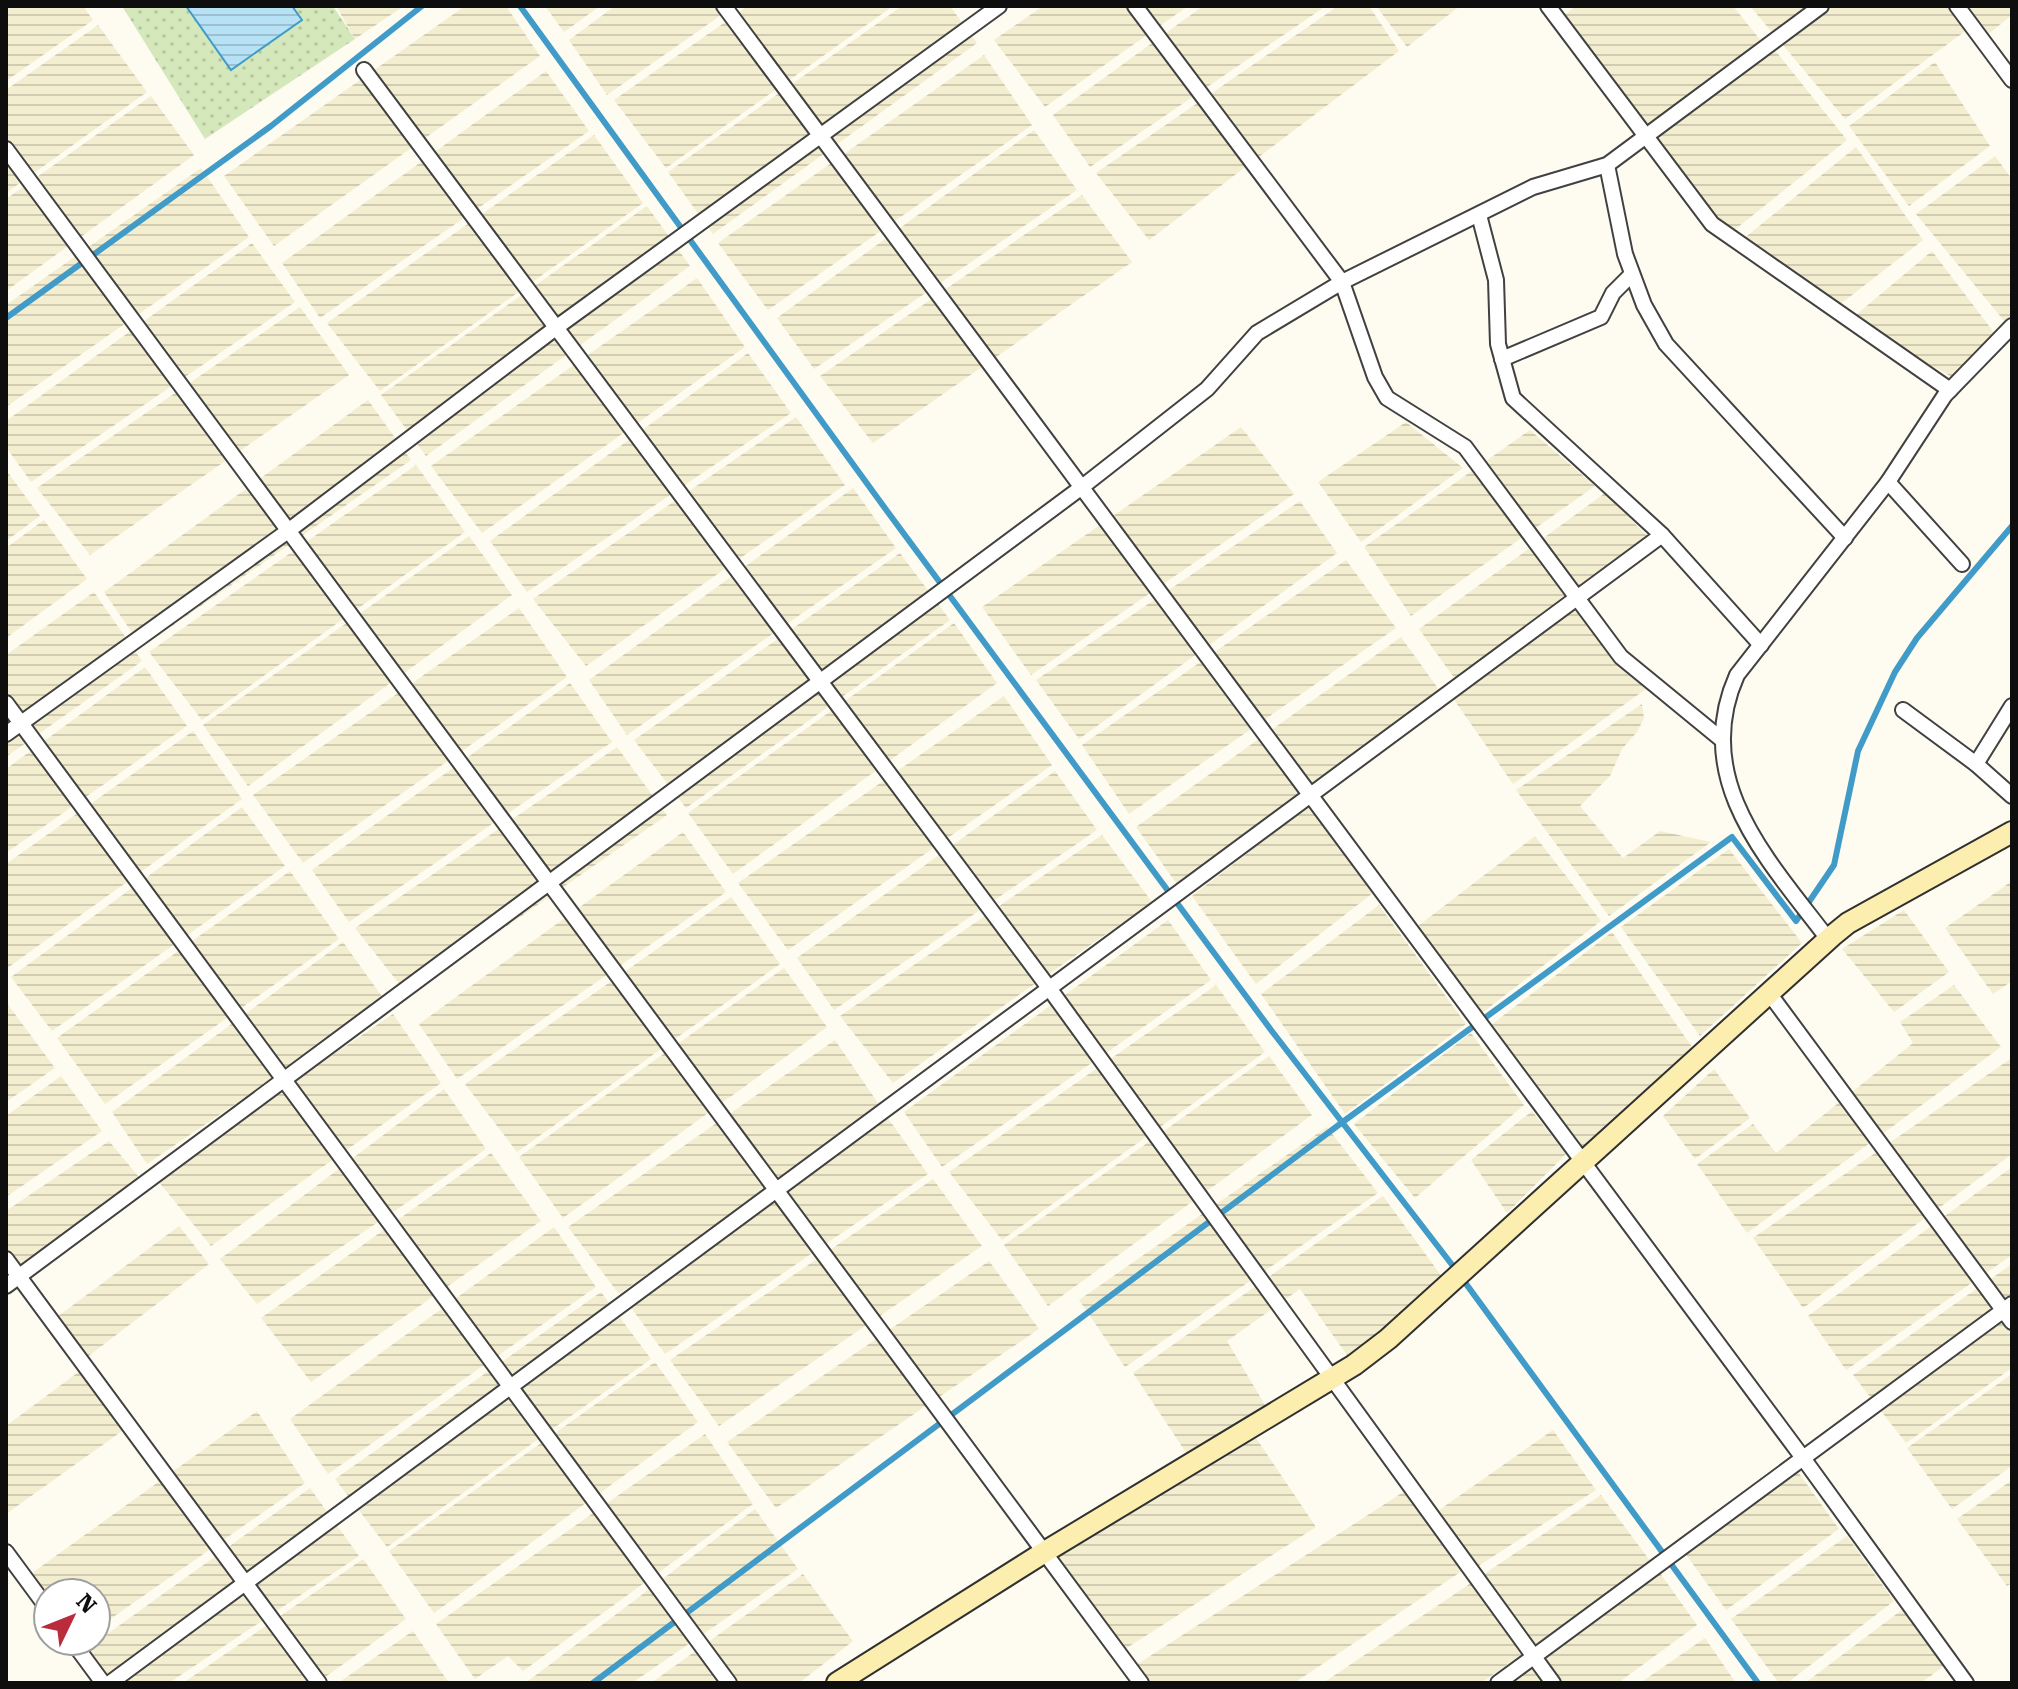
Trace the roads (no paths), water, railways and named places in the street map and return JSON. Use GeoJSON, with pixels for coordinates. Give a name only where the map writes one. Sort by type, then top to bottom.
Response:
{"type":"FeatureCollection","features":[{"type":"Feature","properties":{"kind":"street"},"geometry":{"type":"LineString","coordinates":[[724,6],[1581,1164],[1803,1458],[1966,1683]]}},
{"type":"Feature","properties":{"kind":"street"},"geometry":{"type":"LineString","coordinates":[[6,734],[288,531],[557,327],[999,6]]}},
{"type":"Feature","properties":{"kind":"street"},"geometry":{"type":"LineString","coordinates":[[1135,6],[1342,282],[1375,377],[1387,398],[1465,447],[1621,657],[1721,739]]}},
{"type":"Feature","properties":{"kind":"street"},"geometry":{"type":"LineString","coordinates":[[1548,6],[1712,224],[1950,390]]}},
{"type":"Feature","properties":{"kind":"street"},"geometry":{"type":"LineString","coordinates":[[6,1286],[1082,487],[1207,389],[1257,333],[1342,282],[1533,187],[1607,165],[1821,6]]}},
{"type":"Feature","properties":{"kind":"street"},"geometry":{"type":"LineString","coordinates":[[1957,6],[2012,80]]}},
{"type":"Feature","properties":{"kind":"street"},"geometry":{"type":"LineString","coordinates":[[364,70],[1049,988],[1553,1683]]}},
{"type":"Feature","properties":{"kind":"street"},"geometry":{"type":"LineString","coordinates":[[6,149],[1141,1683]]}},
{"type":"Feature","properties":{"kind":"street"},"geometry":{"type":"LineString","coordinates":[[1607,165],[1625,254],[1644,305],[1666,344],[1845,538]]}},
{"type":"Feature","properties":{"kind":"street"},"geometry":{"type":"LineString","coordinates":[[1479,215],[1496,280],[1498,344],[1513,398],[1662,535],[1761,645]]}},
{"type":"Feature","properties":{"kind":"street"},"geometry":{"type":"LineString","coordinates":[[1502,359],[1601,317],[1613,293],[1632,274]]}},
{"type":"Feature","properties":{"kind":"street"},"geometry":{"type":"LineString","coordinates":[[1828,939],[1754,842],[1736,804],[1721,739],[1726,701],[1737,675],[1888,482],[1950,390],[2012,326]]}},
{"type":"Feature","properties":{"kind":"street"},"geometry":{"type":"LineString","coordinates":[[1888,482],[1962,564]]}},
{"type":"Feature","properties":{"kind":"street"},"geometry":{"type":"LineString","coordinates":[[110,1683],[1577,601],[1662,535]]}},
{"type":"Feature","properties":{"kind":"street"},"geometry":{"type":"LineString","coordinates":[[6,703],[729,1683]]}},
{"type":"Feature","properties":{"kind":"street"},"geometry":{"type":"LineString","coordinates":[[1976,764],[2012,706]]}},
{"type":"Feature","properties":{"kind":"street"},"geometry":{"type":"LineString","coordinates":[[1903,710],[1976,764],[2012,796]]}},
{"type":"Feature","properties":{"kind":"street"},"geometry":{"type":"LineString","coordinates":[[837,1683],[1043,1553],[1332,1378],[1388,1339],[1828,939],[1848,923],[2012,832]]}},
{"type":"Feature","properties":{"kind":"street"},"geometry":{"type":"LineString","coordinates":[[1498,1683],[1803,1458],[2009,1312],[1769,993]]}},
{"type":"Feature","properties":{"kind":"street"},"geometry":{"type":"LineString","coordinates":[[6,1259],[319,1683]]}},
{"type":"Feature","properties":{"kind":"street"},"geometry":{"type":"LineString","coordinates":[[6,1552],[32,1587]]}},
{"type":"Feature","properties":{"kind":"street"},"geometry":{"type":"LineString","coordinates":[[84,1657],[103,1683]]}},
{"type":"Feature","properties":{"kind":"water"},"geometry":{"type":"Polygon","coordinates":[[[186,6],[292,6],[302,20],[231,70],[186,6]]]}},
{"type":"Feature","properties":{"kind":"waterway"},"geometry":{"type":"LineString","coordinates":[[6,318],[271,126],[422,6]]}},
{"type":"Feature","properties":{"kind":"waterway"},"geometry":{"type":"LineString","coordinates":[[520,6],[887,511],[1271,1030],[1453,1266],[1758,1683]]}},
{"type":"Feature","properties":{"kind":"waterway"},"geometry":{"type":"LineString","coordinates":[[593,1683],[1344,1121],[1732,837],[1796,921],[1834,865],[1858,751],[1895,672],[1917,638],[2012,526]]}}]}
